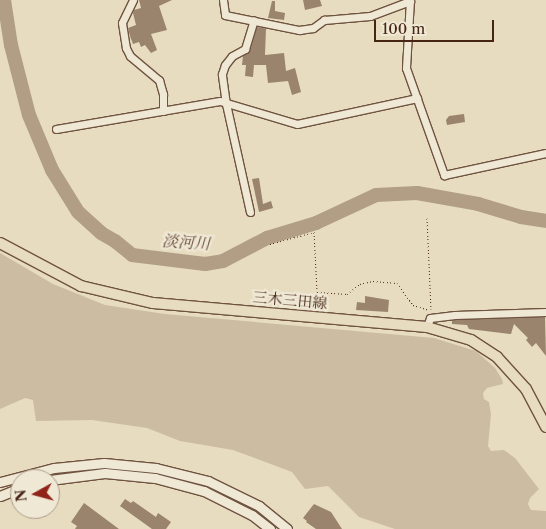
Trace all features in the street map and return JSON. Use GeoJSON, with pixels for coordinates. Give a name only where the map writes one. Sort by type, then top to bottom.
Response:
{"type":"FeatureCollection","features":[{"type":"Feature","properties":{"kind":"main road","name":"三木三田線"},"geometry":{"type":"LineString","coordinates":[[0,243],[81,286],[153,303],[427,327],[471,340],[497,357],[526,388],[546,428]]}},
{"type":"Feature","properties":{"kind":"street"},"geometry":{"type":"LineString","coordinates":[[133,0],[122,23],[126,48],[130,56],[159,80],[164,94],[163,111]]}},
{"type":"Feature","properties":{"kind":"street"},"geometry":{"type":"LineString","coordinates":[[223,0],[224,15],[299,30],[313,28],[324,20],[370,16],[410,0],[406,68],[444,176],[546,153]]}},
{"type":"Feature","properties":{"kind":"street"},"geometry":{"type":"LineString","coordinates":[[250,212],[226,104],[222,74],[225,65],[232,56],[245,49],[254,20]]}},
{"type":"Feature","properties":{"kind":"street"},"geometry":{"type":"LineString","coordinates":[[56,130],[220,101],[297,124],[417,98]]}},
{"type":"Feature","properties":{"kind":"street"},"geometry":{"type":"LineString","coordinates":[[427,327],[430,318],[546,312]]}},
{"type":"Feature","properties":{"kind":"street"},"geometry":{"type":"LineString","coordinates":[[0,482],[54,468],[96,464],[156,468],[208,481],[259,506],[287,529]]}},
{"type":"Feature","properties":{"kind":"street"},"geometry":{"type":"LineString","coordinates":[[60,479],[105,473],[155,478],[204,490],[252,515],[270,529]]}},
{"type":"Feature","properties":{"kind":"path"},"geometry":{"type":"LineString","coordinates":[[270,244],[314,232],[317,292],[348,294],[360,284],[373,281],[397,283],[413,305],[419,309],[431,310],[427,218]]}},
{"type":"Feature","properties":{"kind":"shaded area"},"geometry":{"type":"Polygon","coordinates":[[[0,253],[53,284],[105,305],[165,314],[434,338],[476,351],[495,368],[503,384],[487,388],[483,393],[484,399],[489,402],[491,414],[488,446],[491,451],[504,450],[515,458],[539,489],[530,498],[528,504],[531,510],[546,511],[546,529],[395,529],[359,517],[328,486],[305,489],[292,472],[233,450],[180,441],[147,428],[92,420],[36,421],[33,400],[25,398],[0,409],[0,253]]]}},
{"type":"Feature","properties":{"kind":"building"},"geometry":{"type":"Polygon","coordinates":[[[139,0],[172,0],[159,6],[167,30],[151,34],[157,50],[151,53],[145,45],[141,47],[139,42],[133,44],[128,28],[136,25],[133,13],[134,10],[141,8],[139,0]]]}},
{"type":"Feature","properties":{"kind":"building"},"geometry":{"type":"Polygon","coordinates":[[[303,0],[320,0],[322,6],[305,10],[303,0]]]}},
{"type":"Feature","properties":{"kind":"building"},"geometry":{"type":"Polygon","coordinates":[[[272,1],[275,1],[275,11],[285,13],[284,20],[268,18],[272,1]]]}},
{"type":"Feature","properties":{"kind":"building"},"geometry":{"type":"Polygon","coordinates":[[[257,27],[269,29],[266,29],[265,55],[284,53],[286,71],[295,68],[301,92],[292,95],[288,81],[268,83],[266,65],[254,65],[253,77],[245,76],[246,65],[242,65],[243,56],[250,51],[257,27]]]}},
{"type":"Feature","properties":{"kind":"building"},"geometry":{"type":"Polygon","coordinates":[[[464,114],[465,122],[447,125],[446,120],[449,116],[464,114]]]}},
{"type":"Feature","properties":{"kind":"building"},"geometry":{"type":"Polygon","coordinates":[[[259,178],[263,204],[271,201],[273,208],[259,212],[252,179],[259,178]]]}},
{"type":"Feature","properties":{"kind":"building"},"geometry":{"type":"Polygon","coordinates":[[[365,296],[389,300],[388,312],[356,310],[357,302],[365,303],[365,296]]]}},
{"type":"Feature","properties":{"kind":"building"},"geometry":{"type":"Polygon","coordinates":[[[545,317],[546,356],[536,343],[532,347],[526,340],[528,338],[514,324],[511,334],[469,329],[467,325],[452,324],[452,321],[455,320],[545,317]]]}},
{"type":"Feature","properties":{"kind":"building"},"geometry":{"type":"Polygon","coordinates":[[[125,499],[131,503],[133,501],[156,517],[158,513],[171,522],[166,529],[152,529],[120,506],[125,499]]]}},
{"type":"Feature","properties":{"kind":"building"},"geometry":{"type":"Polygon","coordinates":[[[84,503],[119,529],[75,529],[77,526],[71,522],[84,503]]]}},
{"type":"Feature","properties":{"kind":"building"},"geometry":{"type":"Polygon","coordinates":[[[314,504],[331,512],[342,529],[316,529],[306,522],[303,518],[314,504]]]}},
{"type":"Feature","properties":{"kind":"waterway","name":"淡河川"},"geometry":{"type":"LineString","coordinates":[[4,0],[11,45],[29,115],[52,170],[78,212],[101,233],[115,241],[132,255],[205,264],[223,261],[267,238],[316,223],[376,195],[417,193],[478,204],[521,217],[546,221]]}}]}
